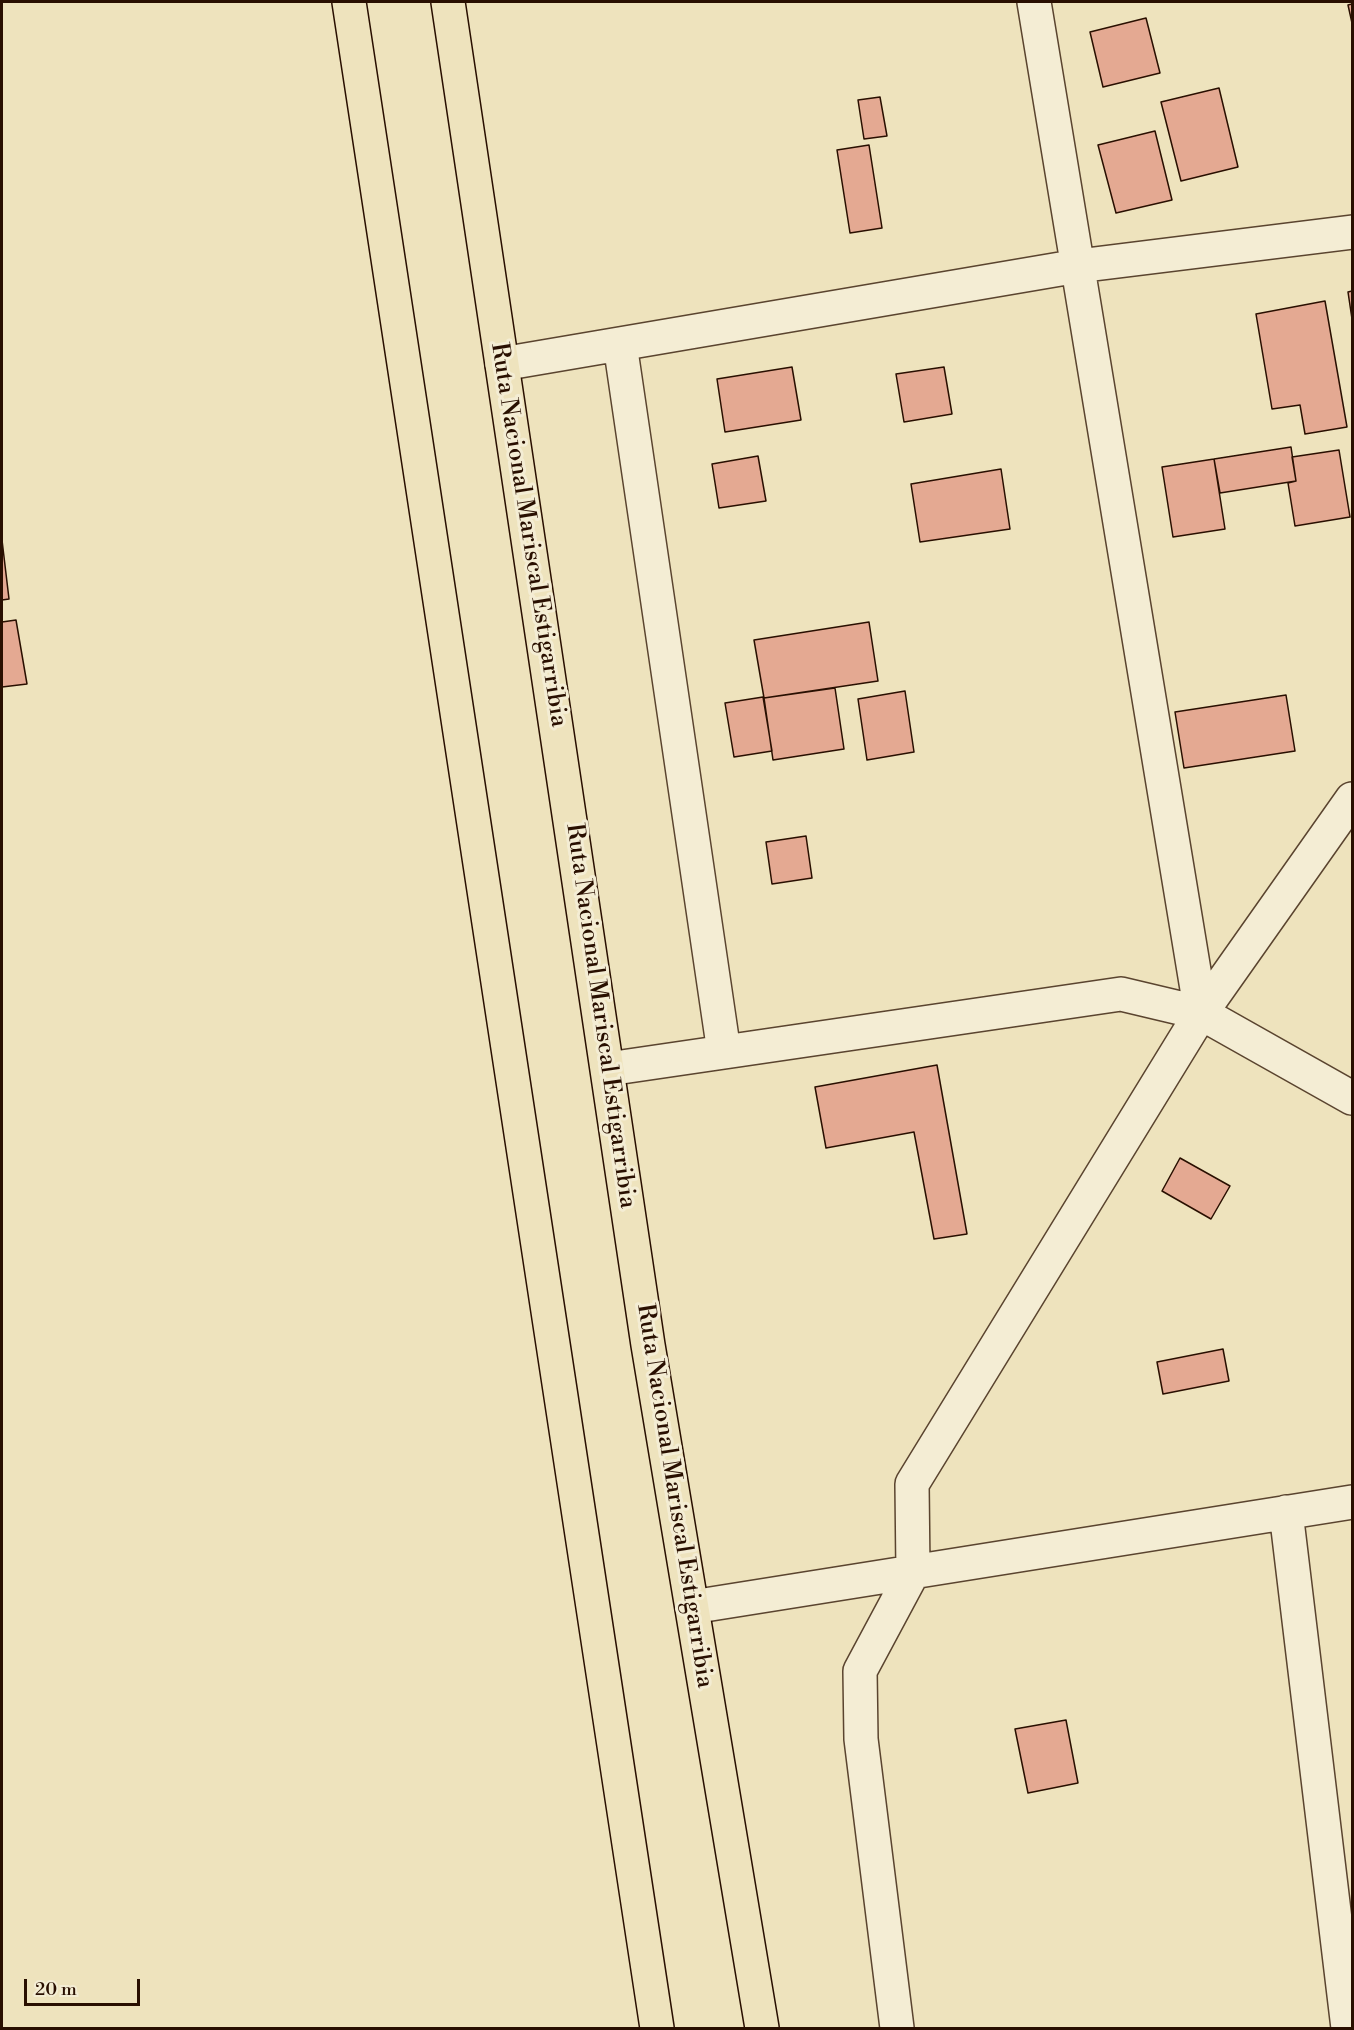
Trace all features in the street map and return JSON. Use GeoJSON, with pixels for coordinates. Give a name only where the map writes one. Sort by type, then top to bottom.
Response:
{"type":"FeatureCollection","features":[{"type":"Feature","properties":{"kind":"highway"},"geometry":{"type":"LineString","coordinates":[[349,2],[657,2028]]}},
{"type":"Feature","properties":{"kind":"highway","name":"Ruta Nacional Mariscal Estigarribia"},"geometry":{"type":"LineString","coordinates":[[448,2],[648,1345],[762,2028]]}},
{"type":"Feature","properties":{"kind":"street"},"geometry":{"type":"LineString","coordinates":[[1034,2],[1201,1013]]}},
{"type":"Feature","properties":{"kind":"street"},"geometry":{"type":"LineString","coordinates":[[502,364],[1078,266],[1353,232]]}},
{"type":"Feature","properties":{"kind":"street"},"geometry":{"type":"LineString","coordinates":[[620,344],[724,1052]]}},
{"type":"Feature","properties":{"kind":"street"},"geometry":{"type":"LineString","coordinates":[[897,2028],[861,1740],[860,1671],[913,1572],[912,1484],[1201,1013],[1353,799]]}},
{"type":"Feature","properties":{"kind":"street"},"geometry":{"type":"LineString","coordinates":[[608,1070],[1121,994],[1201,1013],[1353,1098]]}},
{"type":"Feature","properties":{"kind":"street"},"geometry":{"type":"LineString","coordinates":[[692,1607],[1353,1502]]}},
{"type":"Feature","properties":{"kind":"street"},"geometry":{"type":"LineString","coordinates":[[1286,1512],[1348,2028]]}},
{"type":"Feature","properties":{"kind":"building"},"geometry":{"type":"Polygon","coordinates":[[[1352,4],[1352,23],[1348,5],[1352,4]]]}},
{"type":"Feature","properties":{"kind":"building"},"geometry":{"type":"Polygon","coordinates":[[[1146,18],[1160,73],[1103,87],[1090,32],[1146,18]]]}},
{"type":"Feature","properties":{"kind":"building"},"geometry":{"type":"Polygon","coordinates":[[[1219,88],[1238,167],[1181,181],[1161,102],[1219,88]]]}},
{"type":"Feature","properties":{"kind":"building"},"geometry":{"type":"Polygon","coordinates":[[[880,97],[887,136],[864,139],[858,100],[880,97]]]}},
{"type":"Feature","properties":{"kind":"building"},"geometry":{"type":"Polygon","coordinates":[[[1155,131],[1172,200],[1116,213],[1098,145],[1155,131]]]}},
{"type":"Feature","properties":{"kind":"building"},"geometry":{"type":"Polygon","coordinates":[[[869,145],[882,228],[850,233],[837,150],[869,145]]]}},
{"type":"Feature","properties":{"kind":"building"},"geometry":{"type":"Polygon","coordinates":[[[1352,291],[1352,319],[1348,292],[1352,291]]]}},
{"type":"Feature","properties":{"kind":"building"},"geometry":{"type":"Polygon","coordinates":[[[1325,301],[1347,427],[1305,434],[1300,405],[1272,409],[1256,314],[1325,301]]]}},
{"type":"Feature","properties":{"kind":"building"},"geometry":{"type":"Polygon","coordinates":[[[792,367],[801,420],[725,432],[717,379],[792,367]]]}},
{"type":"Feature","properties":{"kind":"building"},"geometry":{"type":"Polygon","coordinates":[[[944,367],[952,414],[904,422],[896,374],[944,367]]]}},
{"type":"Feature","properties":{"kind":"building"},"geometry":{"type":"Polygon","coordinates":[[[1291,447],[1296,481],[1220,493],[1214,459],[1291,447]]]}},
{"type":"Feature","properties":{"kind":"building"},"geometry":{"type":"Polygon","coordinates":[[[1339,450],[1350,517],[1295,526],[1288,483],[1296,481],[1292,457],[1339,450]]]}},
{"type":"Feature","properties":{"kind":"building"},"geometry":{"type":"Polygon","coordinates":[[[758,456],[766,501],[719,508],[712,464],[758,456]]]}},
{"type":"Feature","properties":{"kind":"building"},"geometry":{"type":"Polygon","coordinates":[[[1214,459],[1225,529],[1173,537],[1162,467],[1214,459]]]}},
{"type":"Feature","properties":{"kind":"building"},"geometry":{"type":"Polygon","coordinates":[[[1001,469],[1010,529],[920,542],[911,484],[1001,469]]]}},
{"type":"Feature","properties":{"kind":"building"},"geometry":{"type":"Polygon","coordinates":[[[2,540],[9,599],[2,600],[2,540]]]}},
{"type":"Feature","properties":{"kind":"building"},"geometry":{"type":"Polygon","coordinates":[[[16,620],[27,684],[2,687],[2,622],[16,620]]]}},
{"type":"Feature","properties":{"kind":"building"},"geometry":{"type":"Polygon","coordinates":[[[869,622],[878,681],[764,698],[754,640],[869,622]]]}},
{"type":"Feature","properties":{"kind":"building"},"geometry":{"type":"Polygon","coordinates":[[[835,688],[844,749],[773,760],[764,698],[835,688]]]}},
{"type":"Feature","properties":{"kind":"building"},"geometry":{"type":"Polygon","coordinates":[[[905,691],[914,752],[867,760],[858,699],[905,691]]]}},
{"type":"Feature","properties":{"kind":"building"},"geometry":{"type":"Polygon","coordinates":[[[1286,695],[1295,751],[1184,768],[1175,712],[1286,695]]]}},
{"type":"Feature","properties":{"kind":"building"},"geometry":{"type":"Polygon","coordinates":[[[763,697],[772,751],[734,757],[725,703],[763,697]]]}},
{"type":"Feature","properties":{"kind":"building"},"geometry":{"type":"Polygon","coordinates":[[[806,836],[812,878],[772,884],[766,842],[806,836]]]}},
{"type":"Feature","properties":{"kind":"building"},"geometry":{"type":"Polygon","coordinates":[[[937,1065],[967,1234],[934,1239],[914,1132],[826,1148],[815,1087],[937,1065]]]}},
{"type":"Feature","properties":{"kind":"building"},"geometry":{"type":"Polygon","coordinates":[[[1180,1158],[1230,1186],[1211,1219],[1162,1191],[1180,1158]]]}},
{"type":"Feature","properties":{"kind":"building"},"geometry":{"type":"Polygon","coordinates":[[[1223,1349],[1229,1381],[1163,1394],[1157,1362],[1223,1349]]]}},
{"type":"Feature","properties":{"kind":"building"},"geometry":{"type":"Polygon","coordinates":[[[1066,1720],[1078,1783],[1028,1793],[1015,1729],[1066,1720]]]}}]}
